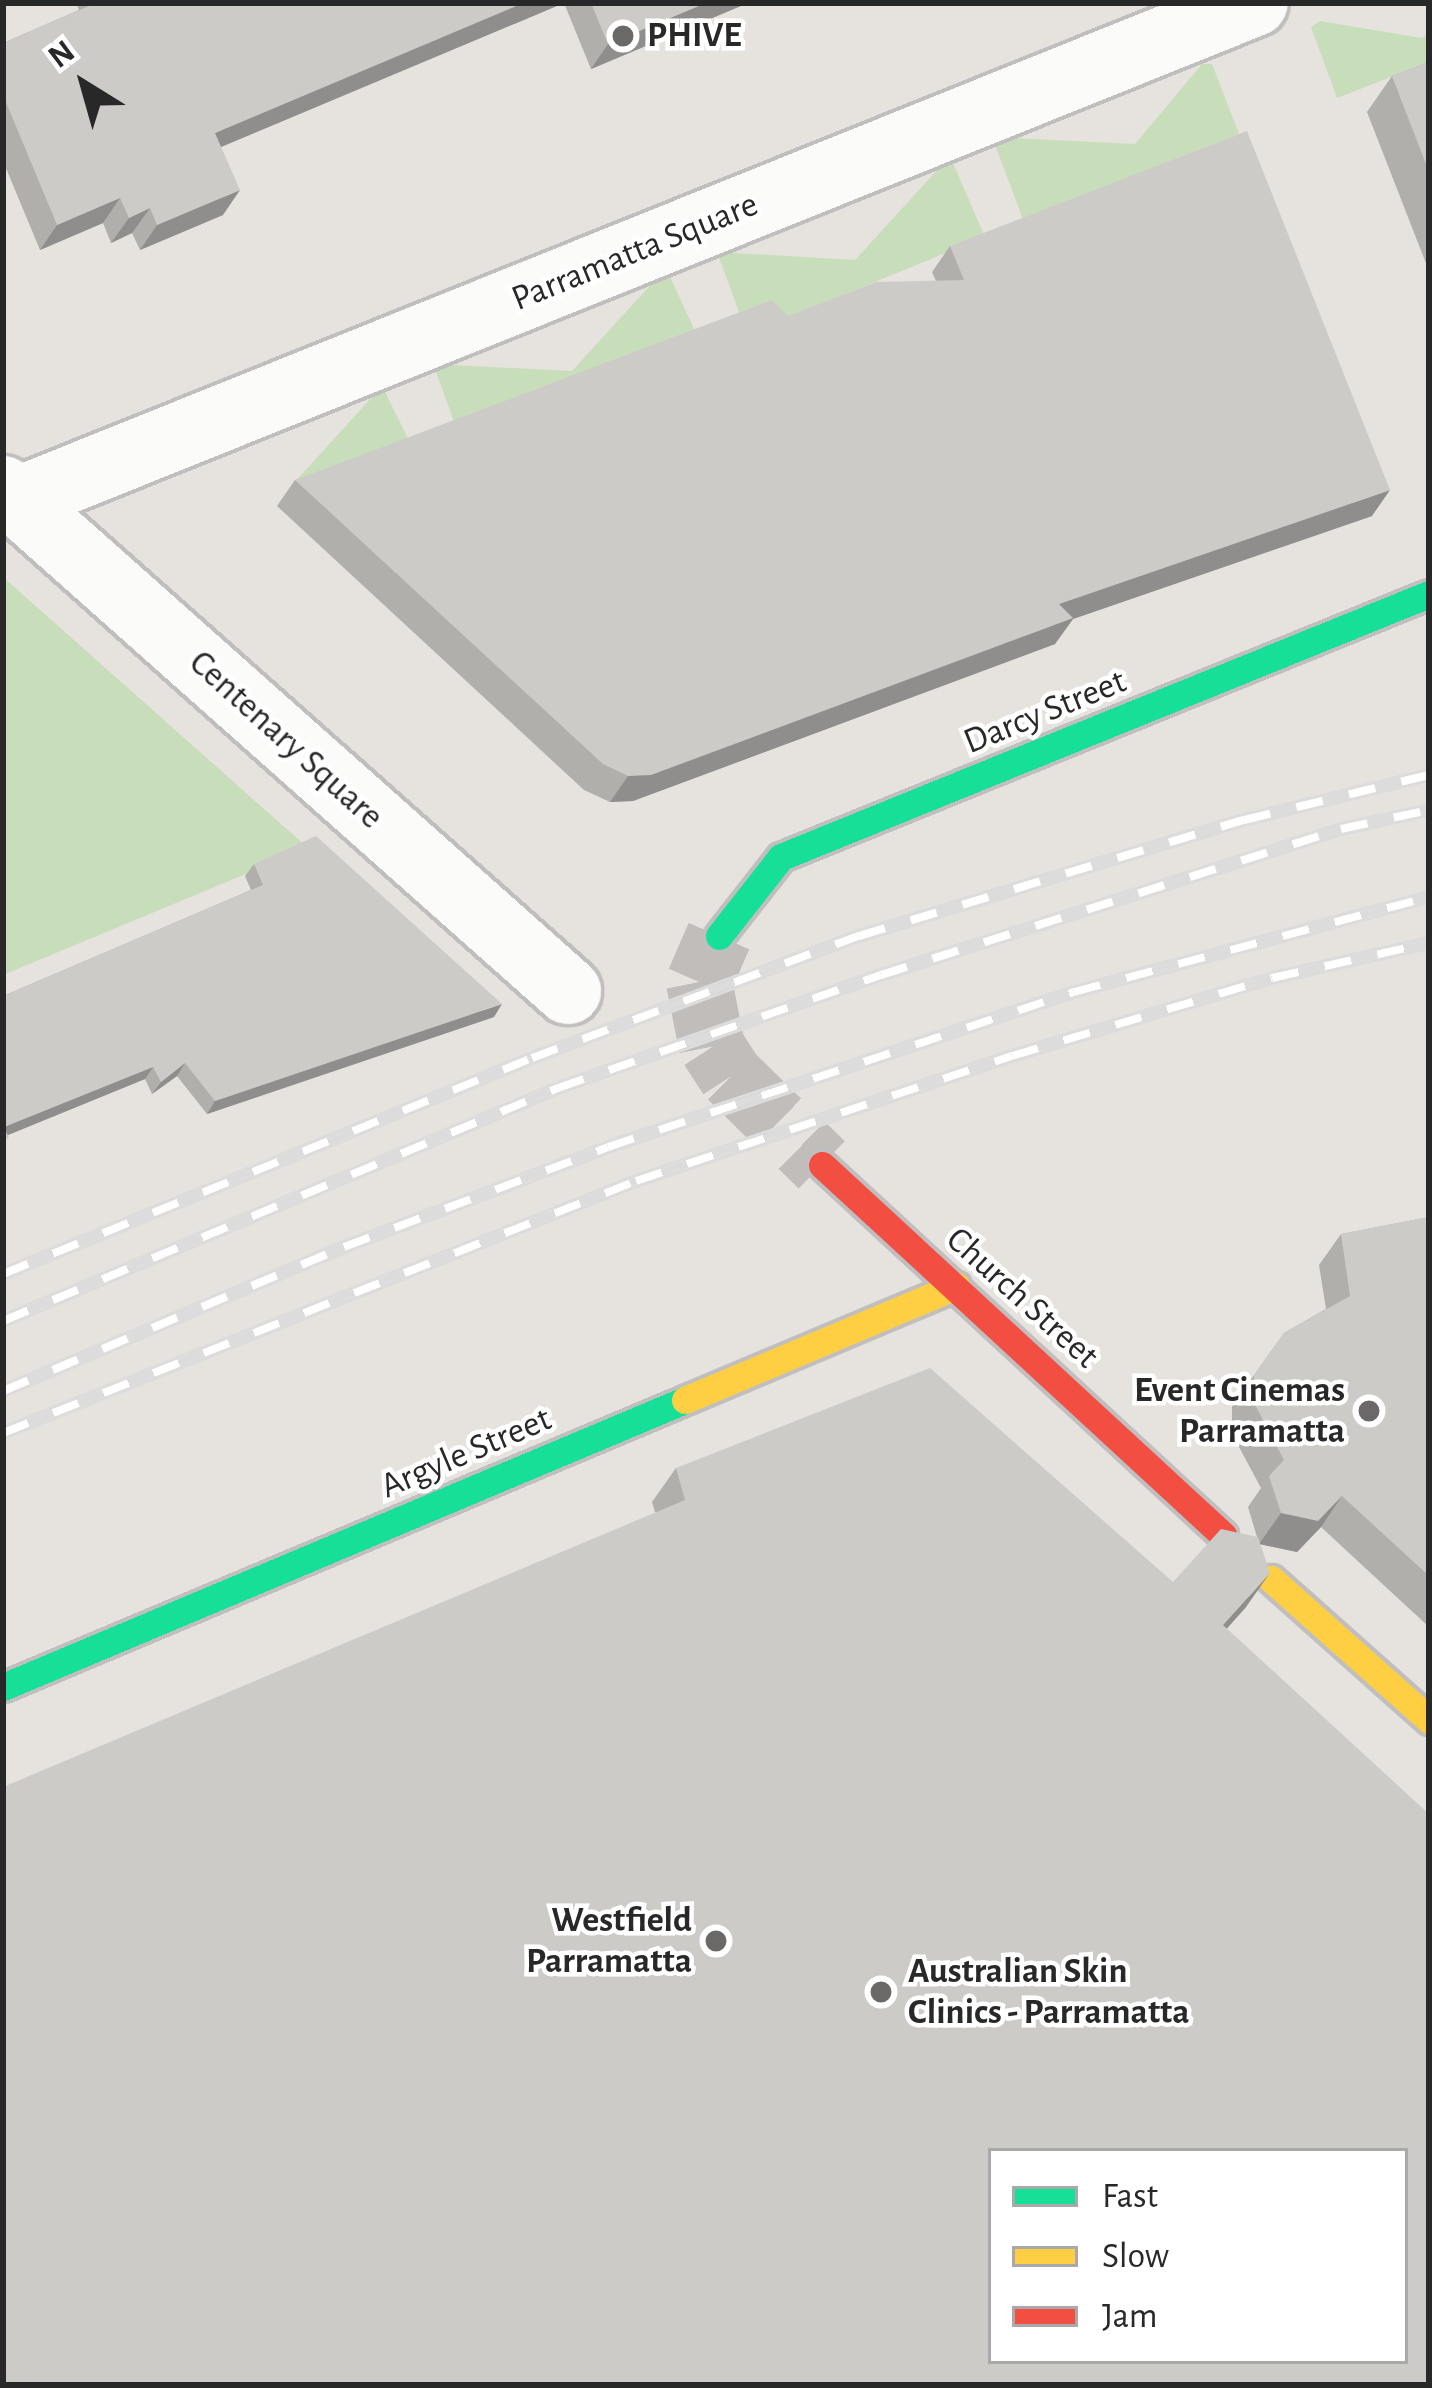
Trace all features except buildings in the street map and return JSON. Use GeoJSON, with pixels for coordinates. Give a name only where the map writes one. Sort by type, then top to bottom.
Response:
{"type":"FeatureCollection","features":[{"type":"Feature","properties":{"kind":"street","name":"Parramatta Square"},"geometry":{"type":"LineString","coordinates":[[10,495],[1255,3]]}},
{"type":"Feature","properties":{"kind":"street","name":"Centenary Square"},"geometry":{"type":"LineString","coordinates":[[10,495],[568,991]]}},
{"type":"Feature","properties":{"kind":"street","name":"Darcy Street"},"geometry":{"type":"LineString","coordinates":[[719,936],[781,856],[1429,594]]}},
{"type":"Feature","properties":{"kind":"street","name":"Church Street"},"geometry":{"type":"LineString","coordinates":[[822,1165],[1223,1535]]}},
{"type":"Feature","properties":{"kind":"street","name":"Argyle Street"},"geometry":{"type":"LineString","coordinates":[[3,1687],[956,1286]]}},
{"type":"Feature","properties":{"kind":"street"},"geometry":{"type":"LineString","coordinates":[[1271,1579],[1429,1720]]}},
{"type":"Feature","properties":{"kind":"green space"},"geometry":{"type":"Polygon","coordinates":[[[1320,21],[1422,38],[1429,32],[1429,62],[1337,98],[1311,27],[1320,21]]]}},
{"type":"Feature","properties":{"kind":"green space"},"geometry":{"type":"Polygon","coordinates":[[[1202,64],[1212,64],[1239,134],[1023,219],[992,137],[1135,144],[1202,64]]]}},
{"type":"Feature","properties":{"kind":"green space"},"geometry":{"type":"Polygon","coordinates":[[[950,156],[985,237],[747,334],[717,252],[855,260],[950,156]]]}},
{"type":"Feature","properties":{"kind":"green space"},"geometry":{"type":"Polygon","coordinates":[[[666,268],[705,353],[463,446],[433,364],[572,371],[666,268]]]}},
{"type":"Feature","properties":{"kind":"green space"},"geometry":{"type":"Polygon","coordinates":[[[382,386],[414,450],[292,485],[382,386]]]}},
{"type":"Feature","properties":{"kind":"green space"},"geometry":{"type":"Polygon","coordinates":[[[3,577],[308,848],[3,975],[3,577]]]}},
{"type":"Feature","properties":{"kind":"tunnel"},"geometry":{"type":"LineString","coordinates":[[719,936],[699,982],[712,1047],[731,1076],[822,1165]]}},
{"type":"Feature","properties":{"kind":"railway"},"geometry":{"type":"LineString","coordinates":[[3,1274],[532,1058],[859,936],[1244,820],[1429,775]]}},
{"type":"Feature","properties":{"kind":"railway"},"geometry":{"type":"LineString","coordinates":[[3,1321],[558,1088],[881,975],[1341,829],[1429,810]]}},
{"type":"Feature","properties":{"kind":"railway"},"geometry":{"type":"LineString","coordinates":[[3,1391],[344,1247],[608,1147],[1074,992],[1429,897]]}},
{"type":"Feature","properties":{"kind":"railway"},"geometry":{"type":"LineString","coordinates":[[3,1433],[636,1181],[1012,1056],[1272,978],[1429,943]]}},
{"type":"Feature","properties":{"kind":"traffic: fast"},"geometry":{"type":"LineString","coordinates":[[719,936],[781,857],[1429,594]]}},
{"type":"Feature","properties":{"kind":"traffic: fast"},"geometry":{"type":"LineString","coordinates":[[3,1687],[685,1400]]}},
{"type":"Feature","properties":{"kind":"traffic: slow"},"geometry":{"type":"LineString","coordinates":[[685,1400],[956,1286]]}},
{"type":"Feature","properties":{"kind":"traffic: slow"},"geometry":{"type":"LineString","coordinates":[[1271,1579],[1429,1720]]}},
{"type":"Feature","properties":{"kind":"traffic: jam"},"geometry":{"type":"LineString","coordinates":[[822,1165],[1223,1535]]}},
{"type":"Feature","properties":{"kind":"place","name":"PHIVE"},"geometry":{"type":"Point","coordinates":[623,36]}},
{"type":"Feature","properties":{"kind":"place","name":"Event Cinemas Parramatta"},"geometry":{"type":"Point","coordinates":[1369,1411]}},
{"type":"Feature","properties":{"kind":"place","name":"Westfield Parramatta"},"geometry":{"type":"Point","coordinates":[716,1941]}},
{"type":"Feature","properties":{"kind":"place","name":"Australian Skin Clinics - Parramatta"},"geometry":{"type":"Point","coordinates":[881,1992]}}]}
